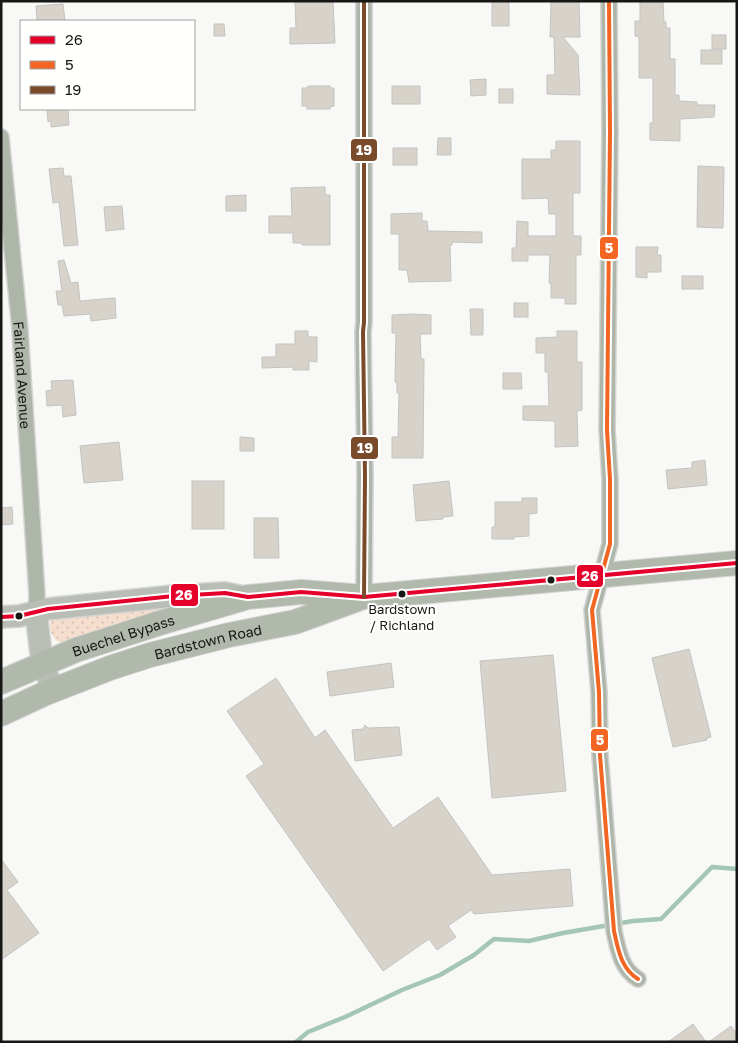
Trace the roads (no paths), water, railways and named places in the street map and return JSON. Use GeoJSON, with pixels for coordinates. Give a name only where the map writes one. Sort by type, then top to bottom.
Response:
{"type":"FeatureCollection","features":[{"type":"Feature","properties":{"kind":"main road","name":"Bardstown Road"},"geometry":{"type":"LineString","coordinates":[[1,617],[19,616],[48,609],[174,596],[225,593],[248,597],[301,592],[364,597],[737,563]]}},
{"type":"Feature","properties":{"kind":"main road"},"geometry":{"type":"LineString","coordinates":[[289,593],[295,622]]}},
{"type":"Feature","properties":{"kind":"main road","name":"Buechel Bypass"},"geometry":{"type":"LineString","coordinates":[[1,682],[76,650],[248,597]]}},
{"type":"Feature","properties":{"kind":"main road","name":"Bardstown Road"},"geometry":{"type":"LineString","coordinates":[[52,690],[150,655],[230,634],[295,622],[364,597]]}},
{"type":"Feature","properties":{"kind":"main road"},"geometry":{"type":"LineString","coordinates":[[1,714],[52,690],[41,654],[36,612]]}},
{"type":"Feature","properties":{"kind":"street"},"geometry":{"type":"LineString","coordinates":[[364,1],[363,342],[366,476],[364,597]]}},
{"type":"Feature","properties":{"kind":"street"},"geometry":{"type":"LineString","coordinates":[[609,1],[610,132],[607,430],[610,479],[610,544],[592,610],[599,692],[600,755],[614,931],[626,969],[638,979]]}},
{"type":"Feature","properties":{"kind":"street","name":"Fairland Avenue"},"geometry":{"type":"LineString","coordinates":[[1,137],[20,330],[36,576],[36,612]]}},
{"type":"Feature","properties":{"kind":"waterway"},"geometry":{"type":"LineString","coordinates":[[296,1042],[308,1032],[440,975],[474,955],[494,939],[529,941],[633,921],[661,919],[712,867],[737,869]]}},
{"type":"Feature","properties":{"kind":"place","name":"Bardstown / Richland"},"geometry":{"type":"Point","coordinates":[402,594]}}]}
